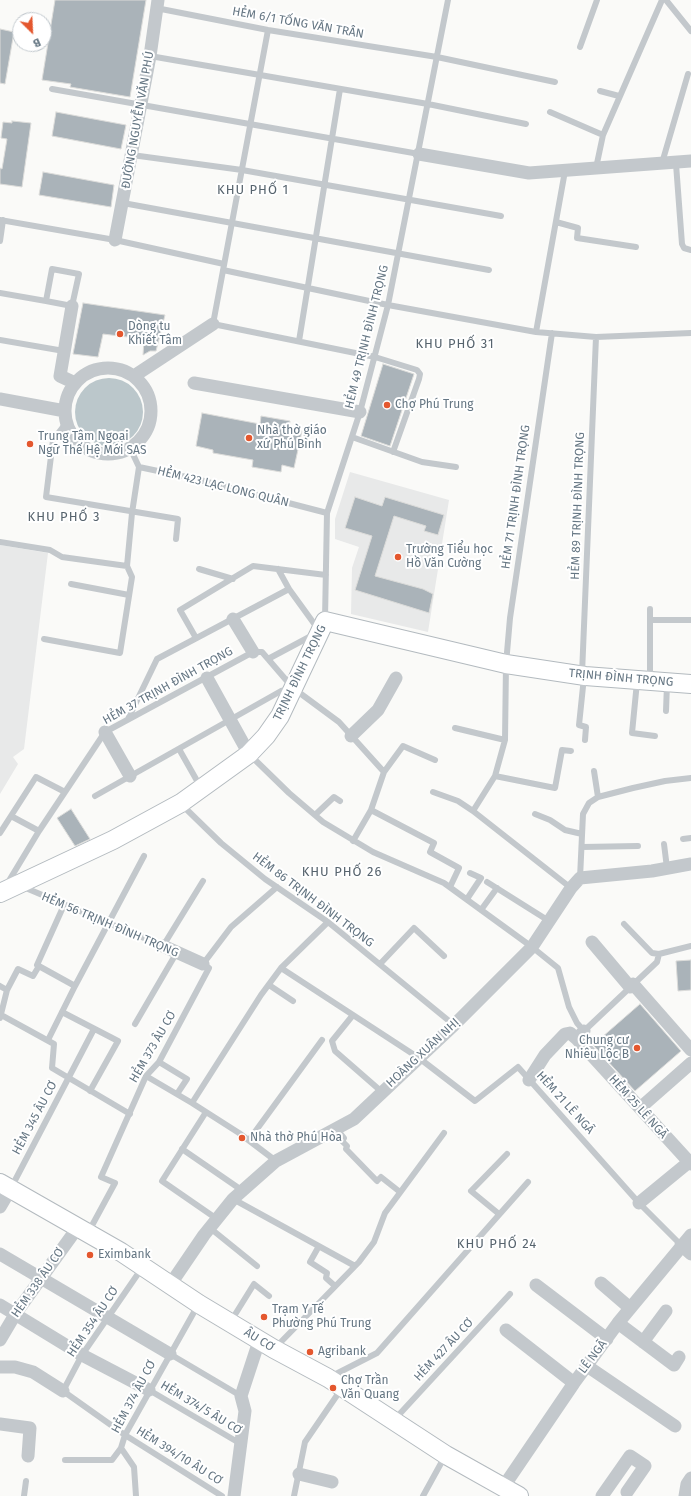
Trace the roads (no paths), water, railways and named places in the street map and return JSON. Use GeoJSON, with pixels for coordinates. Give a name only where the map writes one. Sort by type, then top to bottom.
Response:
{"type":"FeatureCollection","features":[{"type":"Feature","properties":{"kind":"street","name":"ĐƯỜNG NGUYỄN VĂN PHÚ"},"geometry":{"type":"LineString","coordinates":[[115,240],[150,56],[157,4]]}},
{"type":"Feature","properties":{"kind":"street"},"geometry":{"type":"LineString","coordinates":[[419,154],[529,173],[687,160]]}},
{"type":"Feature","properties":{"kind":"street"},"geometry":{"type":"LineString","coordinates":[[72,306],[60,376],[76,383]]}},
{"type":"Feature","properties":{"kind":"street"},"geometry":{"type":"LineString","coordinates":[[134,376],[213,324]]}},
{"type":"Feature","properties":{"kind":"street"},"geometry":{"type":"LineString","coordinates":[[110,368],[123,370],[134,376],[147,393],[151,413],[145,433],[130,448],[111,453],[92,451],[81,444],[72,435],[66,417],[70,391],[76,383],[85,374],[97,369],[110,368]]}},
{"type":"Feature","properties":{"kind":"street"},"geometry":{"type":"LineString","coordinates":[[194,383],[360,412]]}},
{"type":"Feature","properties":{"kind":"street"},"geometry":{"type":"LineString","coordinates":[[0,399],[66,417]]}},
{"type":"Feature","properties":{"kind":"street"},"geometry":{"type":"LineString","coordinates":[[233,619],[253,652]]}},
{"type":"Feature","properties":{"kind":"street","name":"TRỊNH ĐÌNH TRỌNG"},"geometry":{"type":"LineString","coordinates":[[6,890],[87,847],[181,803],[202,790],[249,754],[273,727],[322,626],[506,664],[583,676],[691,684]]}},
{"type":"Feature","properties":{"kind":"street"},"geometry":{"type":"LineString","coordinates":[[206,678],[249,754]]}},
{"type":"Feature","properties":{"kind":"street"},"geometry":{"type":"LineString","coordinates":[[351,736],[378,710],[396,678]]}},
{"type":"Feature","properties":{"kind":"street"},"geometry":{"type":"LineString","coordinates":[[105,732],[130,776]]}},
{"type":"Feature","properties":{"kind":"street"},"geometry":{"type":"LineString","coordinates":[[580,878],[691,864]]}},
{"type":"Feature","properties":{"kind":"street","name":"HOÀNG XUÂN NHỊ"},"geometry":{"type":"LineString","coordinates":[[170,1285],[213,1223],[238,1195],[276,1161],[354,1119],[454,1025],[532,946],[571,888],[580,878]]}},
{"type":"Feature","properties":{"kind":"street"},"geometry":{"type":"LineString","coordinates":[[592,942],[691,1050]]}},
{"type":"Feature","properties":{"kind":"street","name":"HẺM 56 TRỊNH ĐÌNH TRỌNG"},"geometry":{"type":"LineString","coordinates":[[163,946],[203,964]]}},
{"type":"Feature","properties":{"kind":"street"},"geometry":{"type":"LineString","coordinates":[[529,1080],[545,1055],[565,1034],[570,1033],[581,1035]]}},
{"type":"Feature","properties":{"kind":"street","name":"HẺM 25 LÊ NGÃ"},"geometry":{"type":"LineString","coordinates":[[581,1035],[640,1108],[690,1163]]}},
{"type":"Feature","properties":{"kind":"street"},"geometry":{"type":"LineString","coordinates":[[640,1108],[691,1064]]}},
{"type":"Feature","properties":{"kind":"street"},"geometry":{"type":"LineString","coordinates":[[639,1203],[690,1163]]}},
{"type":"Feature","properties":{"kind":"street"},"geometry":{"type":"LineString","coordinates":[[0,1207],[5,1186]]}},
{"type":"Feature","properties":{"kind":"street","name":"ÂU CƠ"},"geometry":{"type":"LineString","coordinates":[[5,1186],[121,1252],[199,1304],[267,1345],[335,1382],[446,1455],[511,1491]]}},
{"type":"Feature","properties":{"kind":"street","name":"HẺM 338 ÂU CƠ"},"geometry":{"type":"LineString","coordinates":[[0,1340],[41,1278],[83,1230]]}},
{"type":"Feature","properties":{"kind":"street","name":"LÊ NGÃ"},"geometry":{"type":"LineString","coordinates":[[511,1491],[574,1383],[618,1323],[681,1245],[691,1235]]}},
{"type":"Feature","properties":{"kind":"street"},"geometry":{"type":"LineString","coordinates":[[681,1245],[691,1254]]}},
{"type":"Feature","properties":{"kind":"street"},"geometry":{"type":"LineString","coordinates":[[0,1254],[170,1354]]}},
{"type":"Feature","properties":{"kind":"street"},"geometry":{"type":"LineString","coordinates":[[601,1283],[630,1308]]}},
{"type":"Feature","properties":{"kind":"street"},"geometry":{"type":"LineString","coordinates":[[536,1285],[607,1339]]}},
{"type":"Feature","properties":{"kind":"street"},"geometry":{"type":"LineString","coordinates":[[0,1304],[82,1355],[149,1390]]}},
{"type":"Feature","properties":{"kind":"street"},"geometry":{"type":"LineString","coordinates":[[643,1342],[666,1311]]}},
{"type":"Feature","properties":{"kind":"street"},"geometry":{"type":"LineString","coordinates":[[618,1323],[674,1365],[679,1357]]}},
{"type":"Feature","properties":{"kind":"street"},"geometry":{"type":"LineString","coordinates":[[506,1330],[574,1383]]}},
{"type":"Feature","properties":{"kind":"street"},"geometry":{"type":"LineString","coordinates":[[234,1496],[245,1411],[241,1396],[267,1345]]}},
{"type":"Feature","properties":{"kind":"street"},"geometry":{"type":"LineString","coordinates":[[587,1366],[675,1426]]}},
{"type":"Feature","properties":{"kind":"street"},"geometry":{"type":"LineString","coordinates":[[0,1367],[15,1367],[33,1372],[63,1391]]}},
{"type":"Feature","properties":{"kind":"street"},"geometry":{"type":"LineString","coordinates":[[0,1424],[30,1428],[28,1456]]}},
{"type":"Feature","properties":{"kind":"street"},"geometry":{"type":"LineString","coordinates":[[602,1496],[630,1456],[645,1466],[627,1492]]}},
{"type":"Feature","properties":{"kind":"street"},"geometry":{"type":"LineString","coordinates":[[299,1474],[332,1482]]}},
{"type":"Feature","properties":{"kind":"street"},"geometry":{"type":"LineString","coordinates":[[685,1496],[687,1484],[691,1478]]}},
{"type":"Feature","properties":{"kind":"lane","name":"HẺM 49 TRỊNH ĐÌNH TRỌNG"},"geometry":{"type":"LineString","coordinates":[[322,626],[326,575],[327,513],[360,412],[388,305],[410,200],[448,0]]}},
{"type":"Feature","properties":{"kind":"lane"},"geometry":{"type":"LineString","coordinates":[[580,47],[597,0]]}},
{"type":"Feature","properties":{"kind":"lane"},"geometry":{"type":"LineString","coordinates":[[596,168],[603,136],[619,96],[662,0]]}},
{"type":"Feature","properties":{"kind":"lane"},"geometry":{"type":"LineString","coordinates":[[666,0],[691,31]]}},
{"type":"Feature","properties":{"kind":"lane","name":"HẺM 6/1 TỐNG VĂN TRÂN"},"geometry":{"type":"LineString","coordinates":[[157,4],[268,30],[437,57],[555,82]]}},
{"type":"Feature","properties":{"kind":"lane"},"geometry":{"type":"LineString","coordinates":[[268,30],[213,324],[375,357],[417,370],[420,374],[419,380],[393,452]]}},
{"type":"Feature","properties":{"kind":"lane"},"geometry":{"type":"LineString","coordinates":[[150,56],[428,104],[526,124]]}},
{"type":"Feature","properties":{"kind":"lane"},"geometry":{"type":"LineString","coordinates":[[662,163],[688,74]]}},
{"type":"Feature","properties":{"kind":"lane"},"geometry":{"type":"LineString","coordinates":[[52,89],[419,154]]}},
{"type":"Feature","properties":{"kind":"lane"},"geometry":{"type":"LineString","coordinates":[[299,341],[340,89]]}},
{"type":"Feature","properties":{"kind":"lane"},"geometry":{"type":"LineString","coordinates":[[600,91],[619,96]]}},
{"type":"Feature","properties":{"kind":"lane"},"geometry":{"type":"LineString","coordinates":[[550,112],[603,136]]}},
{"type":"Feature","properties":{"kind":"lane"},"geometry":{"type":"LineString","coordinates":[[132,155],[242,170],[501,216]]}},
{"type":"Feature","properties":{"kind":"lane"},"geometry":{"type":"LineString","coordinates":[[687,160],[682,244],[684,248],[691,250]]}},
{"type":"Feature","properties":{"kind":"lane"},"geometry":{"type":"LineString","coordinates":[[536,332],[565,171]]}},
{"type":"Feature","properties":{"kind":"lane"},"geometry":{"type":"LineString","coordinates":[[123,203],[399,252],[489,270]]}},
{"type":"Feature","properties":{"kind":"lane"},"geometry":{"type":"LineString","coordinates":[[0,241],[1,220],[115,240],[223,267],[388,305],[536,332],[596,337],[691,333]]}},
{"type":"Feature","properties":{"kind":"lane"},"geometry":{"type":"LineString","coordinates":[[556,222],[578,228],[576,238],[636,247]]}},
{"type":"Feature","properties":{"kind":"lane"},"geometry":{"type":"LineString","coordinates":[[0,293],[46,302],[72,306],[79,274],[52,269],[46,302]]}},
{"type":"Feature","properties":{"kind":"lane","name":"HẺM 71 TRỊNH ĐÌNH TRỌNG"},"geometry":{"type":"LineString","coordinates":[[473,811],[495,776],[506,740],[506,664],[510,618],[552,333]]}},
{"type":"Feature","properties":{"kind":"lane","name":"HẺM 89 TRỊNH ĐÌNH TRỌNG"},"geometry":{"type":"LineString","coordinates":[[585,740],[586,727],[579,725],[583,676],[596,337]]}},
{"type":"Feature","properties":{"kind":"lane"},"geometry":{"type":"LineString","coordinates":[[0,340],[64,351]]}},
{"type":"Feature","properties":{"kind":"lane"},"geometry":{"type":"LineString","coordinates":[[66,417],[53,440],[46,497],[178,520],[176,539]]}},
{"type":"Feature","properties":{"kind":"lane"},"geometry":{"type":"LineString","coordinates":[[352,436],[422,462],[456,467]]}},
{"type":"Feature","properties":{"kind":"lane"},"geometry":{"type":"LineString","coordinates":[[44,638],[120,653],[132,577],[127,566],[132,513],[139,467],[130,448]]}},
{"type":"Feature","properties":{"kind":"lane","name":"HẺM 423 LẠC LONG QUÂN"},"geometry":{"type":"LineString","coordinates":[[139,467],[196,479],[327,513]]}},
{"type":"Feature","properties":{"kind":"lane"},"geometry":{"type":"LineString","coordinates":[[0,542],[50,550],[62,557],[127,566]]}},
{"type":"Feature","properties":{"kind":"lane"},"geometry":{"type":"LineString","coordinates":[[196,638],[180,610],[253,566],[326,575]]}},
{"type":"Feature","properties":{"kind":"lane"},"geometry":{"type":"LineString","coordinates":[[199,569],[233,579]]}},
{"type":"Feature","properties":{"kind":"lane"},"geometry":{"type":"LineString","coordinates":[[268,658],[322,626],[289,588],[278,569]]}},
{"type":"Feature","properties":{"kind":"lane"},"geometry":{"type":"LineString","coordinates":[[71,584],[129,595]]}},
{"type":"Feature","properties":{"kind":"lane"},"geometry":{"type":"LineString","coordinates":[[128,719],[157,659],[289,588]]}},
{"type":"Feature","properties":{"kind":"lane"},"geometry":{"type":"LineString","coordinates":[[650,609],[651,681],[632,734],[655,736]]}},
{"type":"Feature","properties":{"kind":"lane"},"geometry":{"type":"LineString","coordinates":[[650,620],[690,620]]}},
{"type":"Feature","properties":{"kind":"lane"},"geometry":{"type":"LineString","coordinates":[[253,652],[262,652],[293,688],[339,722],[384,772]]}},
{"type":"Feature","properties":{"kind":"lane","name":"HẺM 37 TRỊNH ĐÌNH TRỌNG"},"geometry":{"type":"LineString","coordinates":[[6,890],[39,831],[105,732],[253,652]]}},
{"type":"Feature","properties":{"kind":"lane"},"geometry":{"type":"LineString","coordinates":[[651,681],[666,711]]}},
{"type":"Feature","properties":{"kind":"lane"},"geometry":{"type":"LineString","coordinates":[[95,796],[281,691],[293,688]]}},
{"type":"Feature","properties":{"kind":"lane"},"geometry":{"type":"LineString","coordinates":[[455,728],[506,740]]}},
{"type":"Feature","properties":{"kind":"lane"},"geometry":{"type":"LineString","coordinates":[[353,840],[371,810],[384,772],[403,746],[435,760]]}},
{"type":"Feature","properties":{"kind":"lane"},"geometry":{"type":"LineString","coordinates":[[179,749],[202,790]]}},
{"type":"Feature","properties":{"kind":"lane"},"geometry":{"type":"LineString","coordinates":[[495,776],[555,788],[562,750],[571,751]]}},
{"type":"Feature","properties":{"kind":"lane"},"geometry":{"type":"LineString","coordinates":[[249,754],[323,822],[373,852],[450,887],[532,946],[558,968],[569,1007],[581,1035],[657,962],[659,954]]}},
{"type":"Feature","properties":{"kind":"lane"},"geometry":{"type":"LineString","coordinates":[[594,771],[598,797]]}},
{"type":"Feature","properties":{"kind":"lane"},"geometry":{"type":"LineString","coordinates":[[0,833],[36,777],[65,792]]}},
{"type":"Feature","properties":{"kind":"lane"},"geometry":{"type":"LineString","coordinates":[[580,878],[583,814],[590,803],[598,797],[665,781],[691,778]]}},
{"type":"Feature","properties":{"kind":"lane"},"geometry":{"type":"LineString","coordinates":[[433,792],[458,801],[473,811],[571,888]]}},
{"type":"Feature","properties":{"kind":"lane"},"geometry":{"type":"LineString","coordinates":[[315,815],[334,797],[340,801]]}},
{"type":"Feature","properties":{"kind":"lane","name":"HẺM 86 TRỊNH ĐÌNH TRỌNG"},"geometry":{"type":"LineString","coordinates":[[181,803],[221,844],[277,887],[328,922],[454,1025]]}},
{"type":"Feature","properties":{"kind":"lane"},"geometry":{"type":"LineString","coordinates":[[371,810],[434,844],[430,852],[459,868],[450,887]]}},
{"type":"Feature","properties":{"kind":"lane"},"geometry":{"type":"LineString","coordinates":[[534,814],[550,820],[565,830],[582,834]]}},
{"type":"Feature","properties":{"kind":"lane"},"geometry":{"type":"LineString","coordinates":[[11,816],[39,831]]}},
{"type":"Feature","properties":{"kind":"lane"},"geometry":{"type":"LineString","coordinates":[[683,839],[691,838]]}},
{"type":"Feature","properties":{"kind":"lane"},"geometry":{"type":"LineString","coordinates":[[664,844],[667,868]]}},
{"type":"Feature","properties":{"kind":"lane"},"geometry":{"type":"LineString","coordinates":[[582,847],[638,846]]}},
{"type":"Feature","properties":{"kind":"lane"},"geometry":{"type":"LineString","coordinates":[[48,1040],[108,922],[144,856]]}},
{"type":"Feature","properties":{"kind":"lane"},"geometry":{"type":"LineString","coordinates":[[467,899],[481,878],[470,873]]}},
{"type":"Feature","properties":{"kind":"lane"},"geometry":{"type":"LineString","coordinates":[[163,946],[203,880]]}},
{"type":"Feature","properties":{"kind":"lane"},"geometry":{"type":"LineString","coordinates":[[487,882],[549,921]]}},
{"type":"Feature","properties":{"kind":"lane"},"geometry":{"type":"LineString","coordinates":[[203,964],[231,927],[277,887]]}},
{"type":"Feature","properties":{"kind":"lane"},"geometry":{"type":"LineString","coordinates":[[481,910],[497,888]]}},
{"type":"Feature","properties":{"kind":"lane","name":"HẺM 56 TRỊNH ĐÌNH TRỌNG"},"geometry":{"type":"LineString","coordinates":[[6,890],[64,905],[163,946]]}},
{"type":"Feature","properties":{"kind":"lane"},"geometry":{"type":"LineString","coordinates":[[64,905],[37,965],[39,966],[33,976],[18,969],[7,990],[0,1016],[54,1044],[52,1068],[130,1114]]}},
{"type":"Feature","properties":{"kind":"lane"},"geometry":{"type":"LineString","coordinates":[[192,1103],[281,968],[328,922]]}},
{"type":"Feature","properties":{"kind":"lane"},"geometry":{"type":"LineString","coordinates":[[624,924],[652,953],[659,954],[691,946]]}},
{"type":"Feature","properties":{"kind":"lane"},"geometry":{"type":"LineString","coordinates":[[380,964],[414,928],[444,956]]}},
{"type":"Feature","properties":{"kind":"lane"},"geometry":{"type":"LineString","coordinates":[[135,1024],[177,952]]}},
{"type":"Feature","properties":{"kind":"lane","name":"HẺM 373 ÂU CƠ"},"geometry":{"type":"LineString","coordinates":[[83,1230],[115,1184],[101,1177],[146,1076],[159,1062],[209,968],[203,964]]}},
{"type":"Feature","properties":{"kind":"lane"},"geometry":{"type":"LineString","coordinates":[[39,966],[75,986]]}},
{"type":"Feature","properties":{"kind":"lane"},"geometry":{"type":"LineString","coordinates":[[281,968],[419,1058]]}},
{"type":"Feature","properties":{"kind":"lane"},"geometry":{"type":"LineString","coordinates":[[269,985],[293,1001]]}},
{"type":"Feature","properties":{"kind":"lane"},"geometry":{"type":"LineString","coordinates":[[0,986],[7,990]]}},
{"type":"Feature","properties":{"kind":"lane"},"geometry":{"type":"LineString","coordinates":[[62,1012],[118,1041],[90,1091]]}},
{"type":"Feature","properties":{"kind":"lane"},"geometry":{"type":"LineString","coordinates":[[353,1015],[332,1041],[335,1051],[382,1092]]}},
{"type":"Feature","properties":{"kind":"lane","name":"HẺM 345 ÂU CƠ"},"geometry":{"type":"LineString","coordinates":[[5,1186],[69,1078],[94,1029]]}},
{"type":"Feature","properties":{"kind":"lane"},"geometry":{"type":"LineString","coordinates":[[249,1140],[322,1040]]}},
{"type":"Feature","properties":{"kind":"lane","name":"HẺM 21 LÊ NGÃ"},"geometry":{"type":"LineString","coordinates":[[419,1058],[475,1101],[518,1067],[639,1203],[681,1245]]}},
{"type":"Feature","properties":{"kind":"lane"},"geometry":{"type":"LineString","coordinates":[[159,1062],[186,1079],[177,1094]]}},
{"type":"Feature","properties":{"kind":"lane"},"geometry":{"type":"LineString","coordinates":[[146,1076],[192,1103],[249,1140],[276,1161]]}},
{"type":"Feature","properties":{"kind":"lane"},"geometry":{"type":"LineString","coordinates":[[206,1112],[162,1181],[213,1223],[257,1266]]}},
{"type":"Feature","properties":{"kind":"lane"},"geometry":{"type":"LineString","coordinates":[[336,1128],[344,1138],[342,1141],[347,1146],[346,1149],[377,1181],[381,1177],[400,1192]]}},
{"type":"Feature","properties":{"kind":"lane"},"geometry":{"type":"LineString","coordinates":[[267,1345],[335,1286],[355,1266],[374,1242],[385,1213],[444,1133]]}},
{"type":"Feature","properties":{"kind":"lane"},"geometry":{"type":"LineString","coordinates":[[182,1149],[238,1195],[319,1246],[355,1266]]}},
{"type":"Feature","properties":{"kind":"lane"},"geometry":{"type":"LineString","coordinates":[[499,1214],[471,1191],[507,1154]]}},
{"type":"Feature","properties":{"kind":"lane"},"geometry":{"type":"LineString","coordinates":[[294,1496],[306,1442],[335,1382],[377,1353],[528,1182]]}},
{"type":"Feature","properties":{"kind":"lane"},"geometry":{"type":"LineString","coordinates":[[319,1246],[310,1262],[327,1273],[326,1278],[335,1286]]}},
{"type":"Feature","properties":{"kind":"lane","name":"HẺM 354 ÂU CƠ"},"geometry":{"type":"LineString","coordinates":[[63,1391],[82,1355],[143,1267]]}},
{"type":"Feature","properties":{"kind":"lane"},"geometry":{"type":"LineString","coordinates":[[230,1322],[254,1284],[269,1296]]}},
{"type":"Feature","properties":{"kind":"lane","name":"HẺM 427 ÂU CƠ"},"geometry":{"type":"LineString","coordinates":[[394,1420],[510,1294]]}},
{"type":"Feature","properties":{"kind":"lane","name":"HẺM 374 ÂU CƠ"},"geometry":{"type":"LineString","coordinates":[[65,1460],[112,1460],[121,1448],[125,1435],[149,1390],[199,1304]]}},
{"type":"Feature","properties":{"kind":"lane"},"geometry":{"type":"LineString","coordinates":[[170,1354],[241,1396]]}},
{"type":"Feature","properties":{"kind":"lane","name":"HẺM 374/5 ÂU CƠ"},"geometry":{"type":"LineString","coordinates":[[149,1390],[241,1444]]}},
{"type":"Feature","properties":{"kind":"lane","name":"HẺM 394/10 ÂU CƠ"},"geometry":{"type":"LineString","coordinates":[[63,1391],[125,1435],[222,1496]]}},
{"type":"Feature","properties":{"kind":"lane"},"geometry":{"type":"LineString","coordinates":[[121,1448],[134,1467],[136,1496]]}},
{"type":"Feature","properties":{"kind":"lane"},"geometry":{"type":"LineString","coordinates":[[423,1496],[446,1455]]}},
{"type":"Feature","properties":{"kind":"lane"},"geometry":{"type":"LineString","coordinates":[[24,1496],[26,1482]]}},
{"type":"Feature","properties":{"kind":"place","name":"Dòng tu Khiết Tâm"},"geometry":{"type":"Point","coordinates":[120,334]}},
{"type":"Feature","properties":{"kind":"place","name":"Chợ Phú Trung"},"geometry":{"type":"Point","coordinates":[387,405]}},
{"type":"Feature","properties":{"kind":"place","name":"Nhà thờ giáo xứ Phú Bình"},"geometry":{"type":"Point","coordinates":[249,438]}},
{"type":"Feature","properties":{"kind":"place","name":"Trung Tâm Ngoại Ngữ Thế Hệ Mới SAS"},"geometry":{"type":"Point","coordinates":[30,444]}},
{"type":"Feature","properties":{"kind":"place","name":"Trường Tiểu học Hồ Văn Cường"},"geometry":{"type":"Point","coordinates":[398,557]}},
{"type":"Feature","properties":{"kind":"place","name":"Chung cư Nhiêu Lộc B"},"geometry":{"type":"Point","coordinates":[637,1048]}},
{"type":"Feature","properties":{"kind":"place","name":"Nhà thờ Phú Hòa"},"geometry":{"type":"Point","coordinates":[242,1138]}},
{"type":"Feature","properties":{"kind":"place","name":"Eximbank"},"geometry":{"type":"Point","coordinates":[90,1255]}},
{"type":"Feature","properties":{"kind":"place","name":"Trạm Y Tế Phường Phú Trung"},"geometry":{"type":"Point","coordinates":[264,1317]}},
{"type":"Feature","properties":{"kind":"place","name":"Agribank"},"geometry":{"type":"Point","coordinates":[310,1352]}},
{"type":"Feature","properties":{"kind":"place","name":"Chợ Trần Văn Quang"},"geometry":{"type":"Point","coordinates":[333,1388]}},
{"type":"Feature","properties":{"kind":"district","name":"KHU PHỐ 1"},"geometry":{"type":"Point","coordinates":[253,190]}},
{"type":"Feature","properties":{"kind":"district","name":"KHU PHỐ 31"},"geometry":{"type":"Point","coordinates":[455,344]}},
{"type":"Feature","properties":{"kind":"district","name":"KHU PHỐ 3"},"geometry":{"type":"Point","coordinates":[64,517]}},
{"type":"Feature","properties":{"kind":"district","name":"KHU PHỐ 26"},"geometry":{"type":"Point","coordinates":[342,872]}},
{"type":"Feature","properties":{"kind":"district","name":"KHU PHỐ 24"},"geometry":{"type":"Point","coordinates":[497,1244]}}]}
